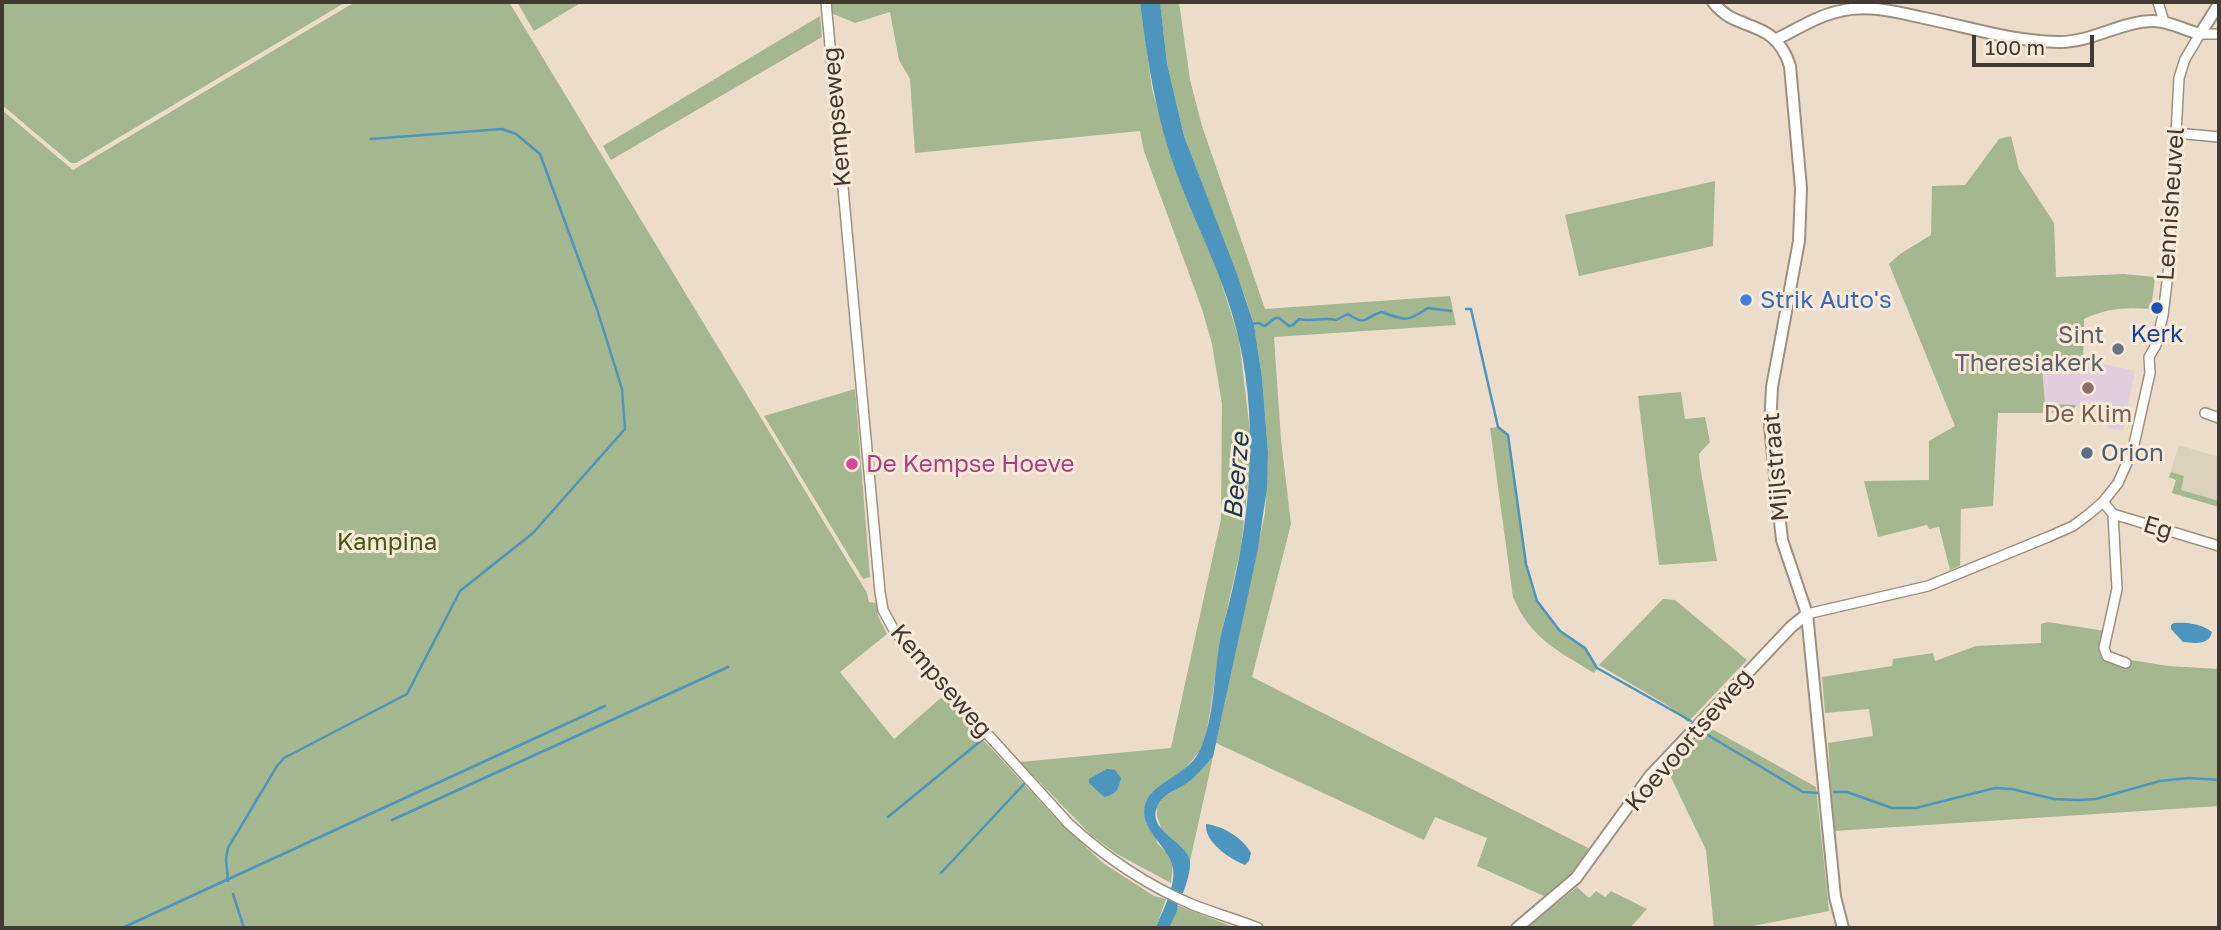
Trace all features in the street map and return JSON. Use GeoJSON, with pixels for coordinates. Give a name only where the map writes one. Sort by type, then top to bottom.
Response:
{"type":"FeatureCollection","features":[{"type":"Feature","properties":{"kind":"street","name":"Kempseweg"},"geometry":{"type":"LineString","coordinates":[[826,2],[883,610],[895,632],[1069,824],[1106,855],[1166,891],[1258,928]]}},
{"type":"Feature","properties":{"kind":"street"},"geometry":{"type":"LineString","coordinates":[[1713,2],[1727,15],[1762,29],[1777,40],[1826,15],[1855,9],[1889,10],[2039,41],[2077,41],[2137,23],[2164,22],[2200,34],[2219,34]]}},
{"type":"Feature","properties":{"kind":"street"},"geometry":{"type":"LineString","coordinates":[[2158,2],[2164,22]]}},
{"type":"Feature","properties":{"kind":"street","name":"Lennisheuvel"},"geometry":{"type":"LineString","coordinates":[[1807,614],[1928,586],[2073,526],[2103,502],[2118,484],[2131,457],[2150,373],[2149,356],[2156,345],[2163,315],[2169,265],[2179,78],[2200,34],[2219,4]]}},
{"type":"Feature","properties":{"kind":"street","name":"Mijlstraat"},"geometry":{"type":"LineString","coordinates":[[1777,40],[1786,53],[1790,66],[1801,204],[1799,241],[1772,387],[1770,427],[1782,540],[1807,614],[1835,897],[1843,928]]}},
{"type":"Feature","properties":{"kind":"street"},"geometry":{"type":"LineString","coordinates":[[2176,133],[2219,137]]}},
{"type":"Feature","properties":{"kind":"street"},"geometry":{"type":"LineString","coordinates":[[2205,413],[2219,418]]}},
{"type":"Feature","properties":{"kind":"street","name":"Eg"},"geometry":{"type":"LineString","coordinates":[[2103,502],[2113,514],[2219,546]]}},
{"type":"Feature","properties":{"kind":"street"},"geometry":{"type":"LineString","coordinates":[[2113,514],[2117,589],[2105,648],[2107,656],[2126,663]]}},
{"type":"Feature","properties":{"kind":"street","name":"Koevoortseweg"},"geometry":{"type":"LineString","coordinates":[[1517,928],[1576,878],[1650,776],[1791,627],[1807,614]]}},
{"type":"Feature","properties":{"kind":"shaded area","name":"De Klim"},"geometry":{"type":"Polygon","coordinates":[[[2083,362],[2135,371],[2123,431],[2109,428],[2076,405],[2045,405],[2042,367],[2082,365],[2083,362]]]}},
{"type":"Feature","properties":{"kind":"shaded area"},"geometry":{"type":"Polygon","coordinates":[[[2179,445],[2219,457],[2219,507],[2172,493],[2176,480],[2169,477],[2179,445]]]}},
{"type":"Feature","properties":{"kind":"green space"},"geometry":{"type":"Polygon","coordinates":[[[2,2],[346,2],[76,163],[71,163],[2,105],[2,2]]]}},
{"type":"Feature","properties":{"kind":"green space","name":"Kampina"},"geometry":{"type":"Polygon","coordinates":[[[355,2],[509,2],[867,593],[869,602],[876,603],[878,616],[887,634],[840,672],[894,739],[943,696],[1060,823],[1103,863],[1154,896],[1166,899],[1156,928],[2,928],[2,110],[73,170],[355,2]]]}},
{"type":"Feature","properties":{"kind":"green space"},"geometry":{"type":"Polygon","coordinates":[[[517,2],[582,2],[534,31],[517,2]]]}},
{"type":"Feature","properties":{"kind":"green space"},"geometry":{"type":"Polygon","coordinates":[[[830,2],[1140,2],[1152,89],[1175,169],[1218,272],[1239,339],[1252,448],[1241,547],[1224,623],[1207,730],[1201,750],[1183,771],[1151,793],[1157,843],[1173,865],[1171,883],[1117,854],[1091,835],[1020,762],[1171,748],[1221,519],[1222,404],[1212,344],[1202,309],[1144,151],[1140,131],[915,153],[910,79],[899,60],[890,12],[855,23],[831,13],[830,2]]]}},
{"type":"Feature","properties":{"kind":"green space"},"geometry":{"type":"Polygon","coordinates":[[[1160,2],[1179,2],[1190,80],[1202,126],[1265,309],[1450,296],[1456,325],[1274,337],[1281,440],[1291,524],[1252,677],[1590,849],[1566,880],[1546,897],[1477,866],[1487,838],[1435,817],[1424,840],[1216,743],[1265,513],[1268,452],[1262,377],[1254,325],[1184,136],[1167,63],[1160,2]]]}},
{"type":"Feature","properties":{"kind":"green space"},"geometry":{"type":"Polygon","coordinates":[[[820,16],[822,37],[611,160],[603,146],[820,16]]]}},
{"type":"Feature","properties":{"kind":"green space"},"geometry":{"type":"Polygon","coordinates":[[[2011,136],[2019,169],[2054,223],[2056,277],[2124,274],[2155,277],[2151,309],[2117,309],[2084,319],[2083,365],[2042,368],[2045,404],[2076,405],[2072,413],[1998,413],[1993,506],[1961,509],[1960,566],[1950,570],[1939,527],[1929,529],[1927,525],[1878,537],[1864,481],[1929,480],[1929,441],[1955,426],[1889,264],[1931,235],[1932,186],[1965,185],[1999,139],[2011,136]]]}},
{"type":"Feature","properties":{"kind":"green space"},"geometry":{"type":"Polygon","coordinates":[[[1715,181],[1713,246],[1579,276],[1565,215],[1715,181]]]}},
{"type":"Feature","properties":{"kind":"green space"},"geometry":{"type":"Polygon","coordinates":[[[855,389],[870,577],[863,579],[764,416],[855,389]]]}},
{"type":"Feature","properties":{"kind":"green space"},"geometry":{"type":"Polygon","coordinates":[[[1681,392],[1685,419],[1705,417],[1710,442],[1699,454],[1700,466],[1717,561],[1659,565],[1638,396],[1681,392]]]}},
{"type":"Feature","properties":{"kind":"green space"},"geometry":{"type":"Polygon","coordinates":[[[1498,427],[1508,435],[1526,564],[1537,601],[1560,631],[1585,648],[1597,668],[1594,673],[1546,642],[1528,623],[1513,597],[1490,428],[1498,427]]]}},
{"type":"Feature","properties":{"kind":"green space"},"geometry":{"type":"Polygon","coordinates":[[[2171,472],[2184,476],[2181,490],[2219,501],[2219,507],[2172,493],[2176,480],[2169,477],[2171,472]]]}},
{"type":"Feature","properties":{"kind":"green space"},"geometry":{"type":"Polygon","coordinates":[[[1663,599],[1675,600],[1747,660],[1688,722],[1667,705],[1599,665],[1663,599]]]}},
{"type":"Feature","properties":{"kind":"green space"},"geometry":{"type":"Polygon","coordinates":[[[2048,622],[2105,631],[2100,655],[2168,666],[2219,669],[2219,806],[1834,831],[1828,743],[1873,736],[1869,709],[1825,713],[1822,677],[1892,666],[1893,659],[1933,653],[1935,661],[1976,646],[2041,643],[2041,624],[2048,622]]]}},
{"type":"Feature","properties":{"kind":"green space"},"geometry":{"type":"Polygon","coordinates":[[[1703,724],[1816,787],[1829,911],[1743,928],[1714,928],[1706,850],[1665,765],[1703,724]]]}},
{"type":"Feature","properties":{"kind":"green space"},"geometry":{"type":"Polygon","coordinates":[[[1213,757],[1190,861],[1183,849],[1163,833],[1157,807],[1164,796],[1189,782],[1213,757]]]}},
{"type":"Feature","properties":{"kind":"green space"},"geometry":{"type":"Polygon","coordinates":[[[1577,887],[1589,898],[1596,891],[1605,897],[1611,891],[1647,909],[1630,928],[1527,928],[1577,887]]]}},
{"type":"Feature","properties":{"kind":"green space"},"geometry":{"type":"Polygon","coordinates":[[[1177,905],[1236,928],[1169,928],[1177,905]]]}},
{"type":"Feature","properties":{"kind":"water"},"geometry":{"type":"Polygon","coordinates":[[[1140,2],[1160,2],[1167,63],[1184,136],[1254,325],[1262,377],[1268,452],[1267,488],[1258,549],[1213,757],[1190,781],[1165,796],[1156,809],[1160,826],[1187,854],[1190,861],[1186,886],[1183,893],[1178,894],[1177,911],[1169,928],[1156,928],[1171,891],[1173,868],[1171,860],[1149,829],[1144,811],[1150,795],[1196,757],[1210,718],[1221,638],[1233,589],[1245,518],[1249,482],[1249,411],[1239,340],[1233,318],[1219,276],[1176,172],[1163,130],[1149,67],[1140,2]]]}},
{"type":"Feature","properties":{"kind":"water"},"geometry":{"type":"Polygon","coordinates":[[[2174,623],[2194,624],[2212,632],[2204,642],[2183,642],[2171,629],[2174,623]]]}},
{"type":"Feature","properties":{"kind":"water"},"geometry":{"type":"Polygon","coordinates":[[[1107,769],[1115,770],[1121,778],[1116,791],[1104,797],[1089,783],[1089,779],[1107,769]]]}},
{"type":"Feature","properties":{"kind":"water"},"geometry":{"type":"Polygon","coordinates":[[[1206,824],[1219,827],[1238,838],[1251,853],[1249,861],[1245,865],[1219,849],[1209,837],[1206,824]]]}},
{"type":"Feature","properties":{"kind":"waterway"},"geometry":{"type":"LineString","coordinates":[[228,881],[228,848],[284,758],[407,694],[460,591],[533,533],[625,429],[622,389],[597,309],[540,154],[516,134],[502,129],[371,139]]}},
{"type":"Feature","properties":{"kind":"waterway"},"geometry":{"type":"LineString","coordinates":[[1251,324],[1265,326],[1279,318],[1289,326],[1299,319],[1336,320],[1348,314],[1363,321],[1382,312],[1406,319],[1428,308],[1451,311]]}},
{"type":"Feature","properties":{"kind":"waterway"},"geometry":{"type":"LineString","coordinates":[[1466,309],[1471,309],[1498,427],[1508,435],[1526,564],[1537,601],[1560,631],[1585,648],[1597,668],[1691,721]]}},
{"type":"Feature","properties":{"kind":"waterway"},"geometry":{"type":"LineString","coordinates":[[392,820],[728,667]]}},
{"type":"Feature","properties":{"kind":"waterway"},"geometry":{"type":"LineString","coordinates":[[122,928],[605,706]]}},
{"type":"Feature","properties":{"kind":"waterway"},"geometry":{"type":"LineString","coordinates":[[1701,731],[1803,792],[1818,793]]}},
{"type":"Feature","properties":{"kind":"waterway"},"geometry":{"type":"LineString","coordinates":[[888,817],[983,739]]}},
{"type":"Feature","properties":{"kind":"waterway"},"geometry":{"type":"LineString","coordinates":[[1834,792],[1847,792],[1892,808],[1916,808],[1995,788],[2012,789],[2054,799],[2078,800],[2096,799],[2160,781],[2189,778],[2219,780]]}},
{"type":"Feature","properties":{"kind":"waterway"},"geometry":{"type":"LineString","coordinates":[[941,873],[1024,784]]}},
{"type":"Feature","properties":{"kind":"waterway"},"geometry":{"type":"LineString","coordinates":[[233,894],[244,928]]}},
{"type":"Feature","properties":{"kind":"place","name":"Strik Auto's"},"geometry":{"type":"Point","coordinates":[1746,300]}},
{"type":"Feature","properties":{"kind":"place","name":"Kerk"},"geometry":{"type":"Point","coordinates":[2157,308]}},
{"type":"Feature","properties":{"kind":"place","name":"Sint Theresiakerk"},"geometry":{"type":"Point","coordinates":[2118,349]}},
{"type":"Feature","properties":{"kind":"place","name":"De Klim"},"geometry":{"type":"Point","coordinates":[2088,388]}},
{"type":"Feature","properties":{"kind":"place","name":"Orion"},"geometry":{"type":"Point","coordinates":[2087,453]}},
{"type":"Feature","properties":{"kind":"place","name":"De Kempse Hoeve"},"geometry":{"type":"Point","coordinates":[852,464]}},
{"type":"Feature","properties":{"kind":"water label","name":"Beerze"},"geometry":{"type":"Point","coordinates":[1237,476]}}]}
